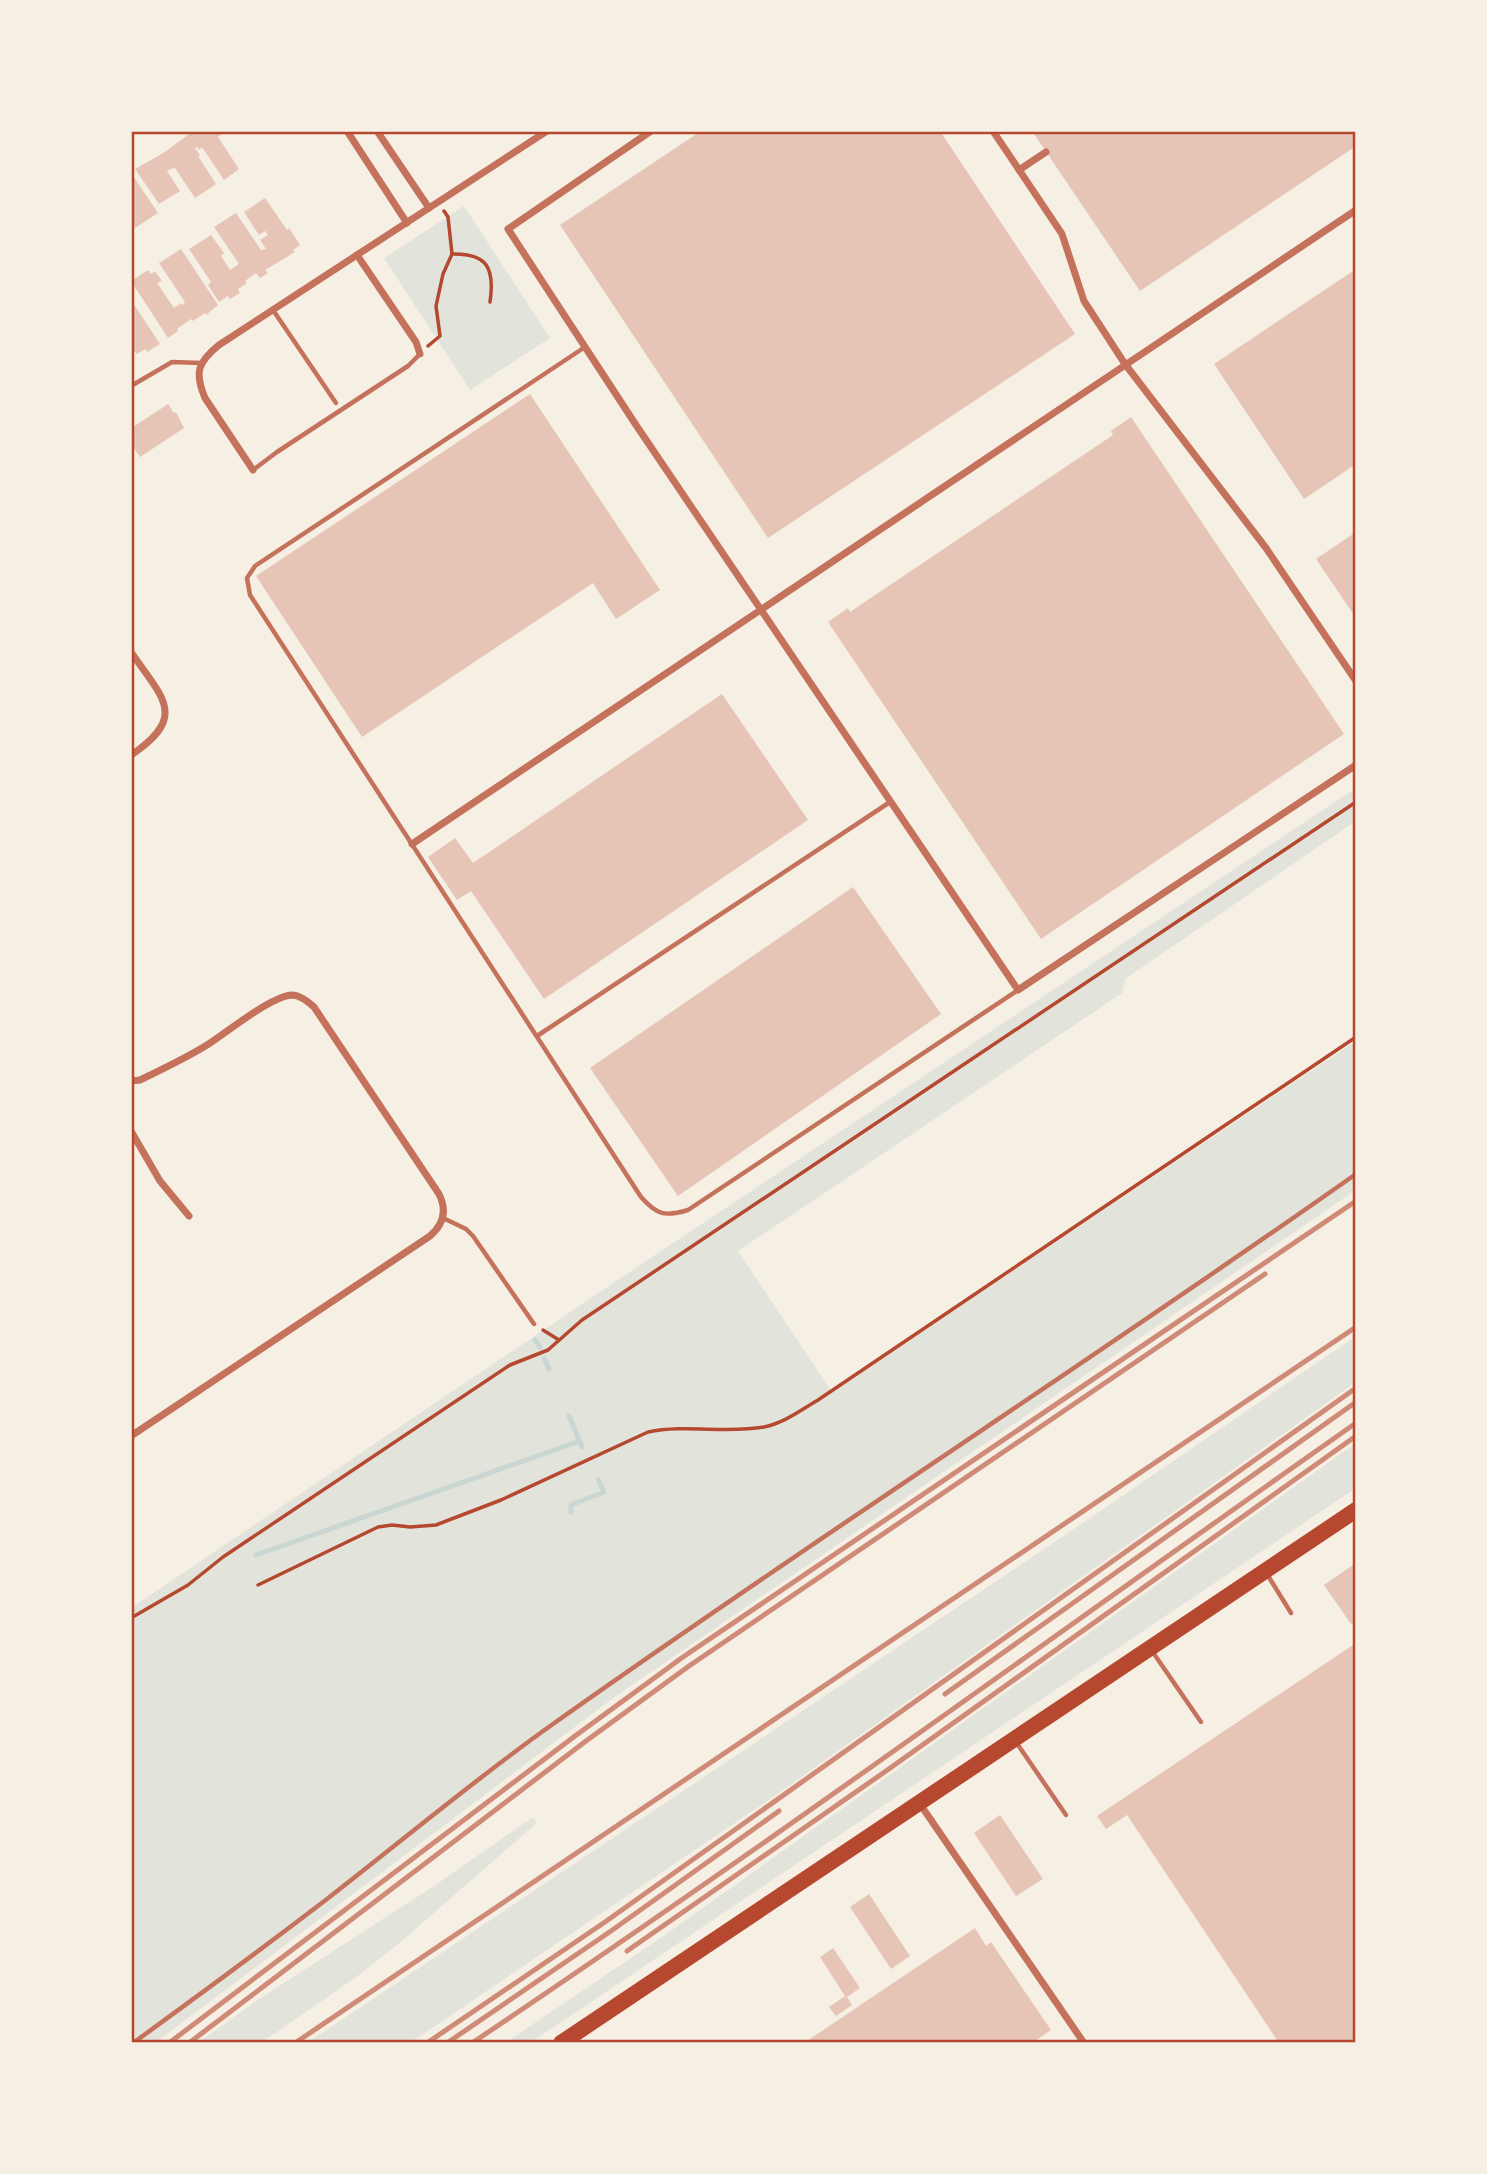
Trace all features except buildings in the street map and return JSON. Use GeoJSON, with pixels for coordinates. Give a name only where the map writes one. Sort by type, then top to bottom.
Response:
{"type":"FeatureCollection","features":[{"type":"Feature","properties":{"kind":"main road"},"geometry":{"type":"LineString","coordinates":[[561,2043],[1356,1510]]}},
{"type":"Feature","properties":{"kind":"street"},"geometry":{"type":"LineString","coordinates":[[347,131],[407,223]]}},
{"type":"Feature","properties":{"kind":"street"},"geometry":{"type":"LineString","coordinates":[[377,131],[429,208]]}},
{"type":"Feature","properties":{"kind":"street"},"geometry":{"type":"LineString","coordinates":[[253,470],[205,398],[199,380],[201,363],[219,345],[547,131]]}},
{"type":"Feature","properties":{"kind":"street"},"geometry":{"type":"LineString","coordinates":[[651,131],[508,229],[1018,990],[1356,765]]}},
{"type":"Feature","properties":{"kind":"street"},"geometry":{"type":"LineString","coordinates":[[993,131],[1062,234],[1084,301],[1125,364],[1266,548],[1356,681]]}},
{"type":"Feature","properties":{"kind":"street"},"geometry":{"type":"LineString","coordinates":[[1019,170],[1046,152]]}},
{"type":"Feature","properties":{"kind":"street"},"geometry":{"type":"LineString","coordinates":[[412,844],[1356,210]]}},
{"type":"Feature","properties":{"kind":"street"},"geometry":{"type":"LineString","coordinates":[[357,255],[420,352]]}},
{"type":"Feature","properties":{"kind":"street"},"geometry":{"type":"LineString","coordinates":[[131,652],[156,690],[166,712],[158,734],[131,755]]}},
{"type":"Feature","properties":{"kind":"street"},"geometry":{"type":"LineString","coordinates":[[131,1081],[140,1080],[206,1046],[265,1006],[285,996],[294,995],[314,1007],[439,1194],[444,1209],[443,1218],[436,1231],[422,1242],[131,1436]]}},
{"type":"Feature","properties":{"kind":"street"},"geometry":{"type":"LineString","coordinates":[[131,1131],[160,1181],[189,1216]]}},
{"type":"Feature","properties":{"kind":"street"},"geometry":{"type":"LineString","coordinates":[[919,1803],[1084,2043]]}},
{"type":"Feature","properties":{"kind":"lane"},"geometry":{"type":"LineString","coordinates":[[273,310],[336,402]]}},
{"type":"Feature","properties":{"kind":"lane"},"geometry":{"type":"LineString","coordinates":[[585,347],[255,566],[247,578],[250,594],[641,1197],[653,1211],[671,1215],[688,1210],[1018,990]]}},
{"type":"Feature","properties":{"kind":"lane"},"geometry":{"type":"LineString","coordinates":[[253,470],[408,366],[420,352]]}},
{"type":"Feature","properties":{"kind":"lane"},"geometry":{"type":"LineString","coordinates":[[131,386],[172,362],[184,360],[201,363]]}},
{"type":"Feature","properties":{"kind":"lane"},"geometry":{"type":"LineString","coordinates":[[537,1036],[890,802]]}},
{"type":"Feature","properties":{"kind":"lane"},"geometry":{"type":"LineString","coordinates":[[133,2043],[327,1899],[442,1807],[549,1727],[852,1517],[1223,1268],[1356,1174]]}},
{"type":"Feature","properties":{"kind":"lane"},"geometry":{"type":"LineString","coordinates":[[443,1218],[466,1229],[473,1236],[534,1324]]}},
{"type":"Feature","properties":{"kind":"lane"},"geometry":{"type":"LineString","coordinates":[[1264,1570],[1291,1613]]}},
{"type":"Feature","properties":{"kind":"lane"},"geometry":{"type":"LineString","coordinates":[[1149,1648],[1201,1722]]}},
{"type":"Feature","properties":{"kind":"lane"},"geometry":{"type":"LineString","coordinates":[[1014,1739],[1066,1815]]}},
{"type":"Feature","properties":{"kind":"path"},"geometry":{"type":"LineString","coordinates":[[420,352],[440,336],[436,306],[443,274],[452,254],[448,220],[444,211]]}},
{"type":"Feature","properties":{"kind":"path"},"geometry":{"type":"LineString","coordinates":[[452,254],[469,253],[482,259],[490,270],[493,283],[490,302]]}},
{"type":"Feature","properties":{"kind":"path"},"geometry":{"type":"LineString","coordinates":[[131,1618],[188,1585],[223,1557],[510,1365],[548,1350],[582,1320],[1356,802]]}},
{"type":"Feature","properties":{"kind":"path"},"geometry":{"type":"LineString","coordinates":[[258,1585],[378,1528],[391,1525],[436,1525],[501,1500],[648,1432],[665,1429],[738,1429],[764,1427],[782,1422],[1356,1037]]}},
{"type":"Feature","properties":{"kind":"path"},"geometry":{"type":"LineString","coordinates":[[534,1324],[559,1340]]}},
{"type":"Feature","properties":{"kind":"shaded area"},"geometry":{"type":"Polygon","coordinates":[[[464,206],[550,338],[470,390],[384,258],[464,206]]]}},
{"type":"Feature","properties":{"kind":"shaded area"},"geometry":{"type":"Polygon","coordinates":[[[1356,788],[1356,821],[1125,979],[1122,993],[738,1251],[832,1392],[1356,1041],[1356,1190],[616,1696],[155,2043],[131,2043],[131,1608],[1356,788]]]}},
{"type":"Feature","properties":{"kind":"shaded area"},"geometry":{"type":"Polygon","coordinates":[[[1356,1336],[1356,1382],[779,1793],[410,2043],[307,2043],[1068,1533],[1356,1336]]]}},
{"type":"Feature","properties":{"kind":"shaded area"},"geometry":{"type":"Polygon","coordinates":[[[1356,1443],[1356,1488],[530,2043],[505,2043],[662,1937],[1356,1443]]]}},
{"type":"Feature","properties":{"kind":"shaded area"},"geometry":{"type":"Polygon","coordinates":[[[533,1817],[537,1823],[397,1945],[355,1978],[261,2043],[198,2043],[256,2001],[434,1886],[533,1817]]]}},
{"type":"Feature","properties":{"kind":"waterway"},"geometry":{"type":"LineString","coordinates":[[535,1340],[540,1347]]}},
{"type":"Feature","properties":{"kind":"waterway"},"geometry":{"type":"LineString","coordinates":[[544,1358],[549,1369]]}},
{"type":"Feature","properties":{"kind":"waterway"},"geometry":{"type":"LineString","coordinates":[[569,1416],[582,1447]]}},
{"type":"Feature","properties":{"kind":"waterway"},"geometry":{"type":"LineString","coordinates":[[256,1555],[580,1441]]}},
{"type":"Feature","properties":{"kind":"waterway"},"geometry":{"type":"LineString","coordinates":[[571,1512],[571,1505],[604,1492],[598,1479]]}},
{"type":"Feature","properties":{"kind":"railway"},"geometry":{"type":"LineString","coordinates":[[169,2043],[683,1657],[1356,1201]]}},
{"type":"Feature","properties":{"kind":"railway"},"geometry":{"type":"LineString","coordinates":[[189,2043],[586,1741],[689,1666],[1265,1274]]}},
{"type":"Feature","properties":{"kind":"railway"},"geometry":{"type":"LineString","coordinates":[[295,2043],[1356,1327]]}},
{"type":"Feature","properties":{"kind":"railway"},"geometry":{"type":"LineString","coordinates":[[427,2043],[605,1922],[1356,1388]]}},
{"type":"Feature","properties":{"kind":"railway"},"geometry":{"type":"LineString","coordinates":[[945,1694],[1356,1402]]}},
{"type":"Feature","properties":{"kind":"railway"},"geometry":{"type":"LineString","coordinates":[[472,2043],[805,1814],[1356,1423]]}},
{"type":"Feature","properties":{"kind":"railway"},"geometry":{"type":"LineString","coordinates":[[627,1951],[886,1771],[1356,1436]]}},
{"type":"Feature","properties":{"kind":"railway"},"geometry":{"type":"LineString","coordinates":[[447,2043],[611,1931],[779,1811]]}}]}
